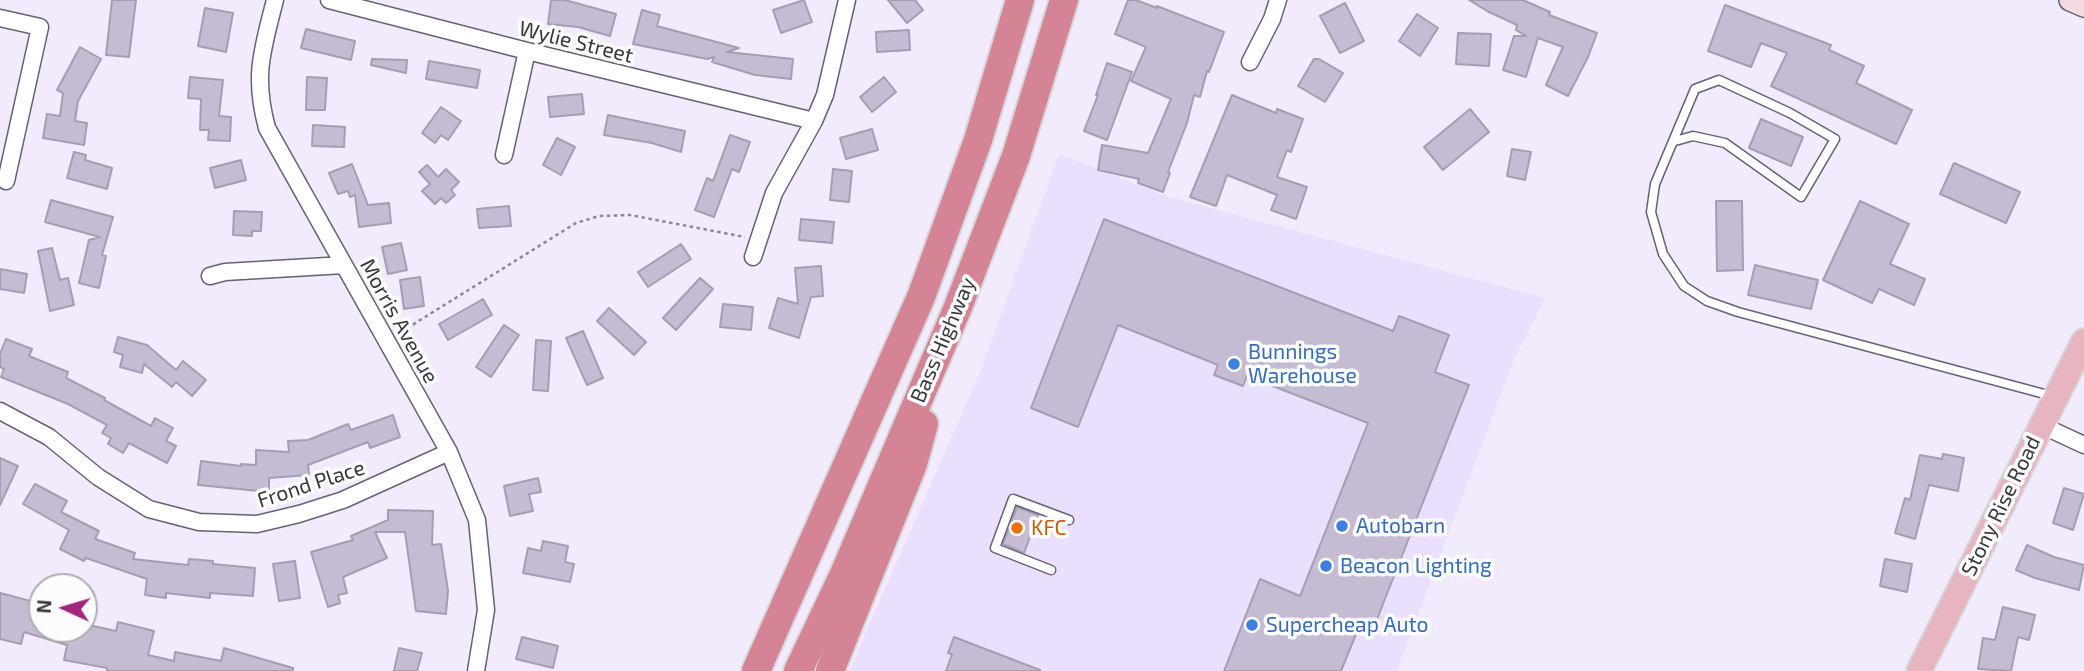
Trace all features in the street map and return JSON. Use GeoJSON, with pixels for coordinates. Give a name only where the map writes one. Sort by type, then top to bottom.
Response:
{"type":"FeatureCollection","features":[{"type":"Feature","properties":{"kind":"highway","name":"Bass Highway"},"geometry":{"type":"LineString","coordinates":[[757,671],[921,297],[978,140],[1020,0]]}},
{"type":"Feature","properties":{"kind":"highway","name":"Bass Highway"},"geometry":{"type":"LineString","coordinates":[[798,671],[844,574],[958,307],[1016,156],[1064,0]]}},
{"type":"Feature","properties":{"kind":"highway"},"geometry":{"type":"LineString","coordinates":[[830,671],[913,464],[958,307]]}},
{"type":"Feature","properties":{"kind":"main road"},"geometry":{"type":"LineString","coordinates":[[2070,0],[2084,6]]}},
{"type":"Feature","properties":{"kind":"main road","name":"Stony Rise Road"},"geometry":{"type":"LineString","coordinates":[[1919,671],[2084,341]]}},
{"type":"Feature","properties":{"kind":"street","name":"Morris Avenue"},"geometry":{"type":"LineString","coordinates":[[275,0],[260,60],[260,100],[267,128],[449,453],[477,520],[486,610],[476,671]]}},
{"type":"Feature","properties":{"kind":"street","name":"Wylie Street"},"geometry":{"type":"LineString","coordinates":[[330,0],[814,121]]}},
{"type":"Feature","properties":{"kind":"street"},"geometry":{"type":"LineString","coordinates":[[753,257],[774,193],[814,121],[825,95],[847,0]]}},
{"type":"Feature","properties":{"kind":"street"},"geometry":{"type":"LineString","coordinates":[[1250,62],[1272,19],[1278,0]]}},
{"type":"Feature","properties":{"kind":"street"},"geometry":{"type":"LineString","coordinates":[[0,18],[40,27],[6,181]]}},
{"type":"Feature","properties":{"kind":"street"},"geometry":{"type":"LineString","coordinates":[[503,155],[527,51]]}},
{"type":"Feature","properties":{"kind":"street"},"geometry":{"type":"LineString","coordinates":[[210,276],[225,272],[344,265]]}},
{"type":"Feature","properties":{"kind":"street","name":"Frond Place"},"geometry":{"type":"LineString","coordinates":[[0,411],[49,437],[98,477],[149,509],[199,522],[257,524],[299,514],[343,500],[449,453]]}},
{"type":"Feature","properties":{"kind":"street"},"geometry":{"type":"LineString","coordinates":[[2041,425],[2084,445]]}},
{"type":"Feature","properties":{"kind":"lane"},"geometry":{"type":"LineString","coordinates":[[1675,141],[1693,136],[1725,143],[1801,197],[1835,139],[1790,113],[1719,80],[1695,89],[1655,184],[1651,212],[1663,254],[1684,286],[1707,301],[1738,312],[2055,397]]}},
{"type":"Feature","properties":{"kind":"lane"},"geometry":{"type":"LineString","coordinates":[[1051,570],[995,548],[1013,499],[1069,520]]}},
{"type":"Feature","properties":{"kind":"path"},"geometry":{"type":"LineString","coordinates":[[386,341],[576,223],[599,216],[629,215],[759,239]]}},
{"type":"Feature","properties":{"kind":"shaded area"},"geometry":{"type":"Polygon","coordinates":[[[1059,154],[1166,196],[1545,298],[1514,359],[1397,671],[849,671],[981,370],[1059,154]]]}},
{"type":"Feature","properties":{"kind":"building"},"geometry":{"type":"Polygon","coordinates":[[[112,0],[136,0],[129,57],[106,55],[112,0]]]}},
{"type":"Feature","properties":{"kind":"building"},"geometry":{"type":"Polygon","coordinates":[[[551,0],[565,0],[616,14],[610,36],[578,27],[548,24],[551,0]]]}},
{"type":"Feature","properties":{"kind":"building"},"geometry":{"type":"Polygon","coordinates":[[[804,0],[812,22],[781,33],[773,10],[804,0]]]}},
{"type":"Feature","properties":{"kind":"building"},"geometry":{"type":"Polygon","coordinates":[[[888,0],[915,0],[923,10],[907,23],[888,0]]]}},
{"type":"Feature","properties":{"kind":"building"},"geometry":{"type":"Polygon","coordinates":[[[1128,0],[1157,6],[1224,32],[1209,72],[1207,71],[1200,97],[1194,95],[1163,192],[1138,183],[1139,179],[1098,170],[1102,145],[1148,153],[1171,99],[1131,81],[1146,47],[1115,34],[1128,0]]]}},
{"type":"Feature","properties":{"kind":"building"},"geometry":{"type":"Polygon","coordinates":[[[1469,0],[1523,0],[1550,12],[1549,15],[1597,33],[1568,96],[1546,85],[1563,47],[1538,38],[1526,77],[1503,70],[1514,36],[1526,36],[1516,30],[1517,25],[1469,0]]]}},
{"type":"Feature","properties":{"kind":"building"},"geometry":{"type":"Polygon","coordinates":[[[1345,3],[1364,41],[1340,53],[1320,16],[1345,3]]]}},
{"type":"Feature","properties":{"kind":"building"},"geometry":{"type":"Polygon","coordinates":[[[1725,5],[1831,45],[1829,50],[1864,66],[1856,83],[1912,110],[1896,144],[1771,86],[1787,53],[1761,43],[1751,67],[1708,51],[1725,5]]]}},
{"type":"Feature","properties":{"kind":"building"},"geometry":{"type":"Polygon","coordinates":[[[205,8],[233,13],[226,52],[198,46],[205,8]]]}},
{"type":"Feature","properties":{"kind":"building"},"geometry":{"type":"Polygon","coordinates":[[[642,10],[660,15],[657,26],[739,48],[727,52],[793,59],[791,79],[755,75],[712,62],[714,57],[707,59],[633,44],[642,10]]]}},
{"type":"Feature","properties":{"kind":"building"},"geometry":{"type":"Polygon","coordinates":[[[1417,14],[1438,28],[1420,56],[1399,41],[1417,14]]]}},
{"type":"Feature","properties":{"kind":"building"},"geometry":{"type":"Polygon","coordinates":[[[306,29],[355,41],[351,60],[301,48],[306,29]]]}},
{"type":"Feature","properties":{"kind":"building"},"geometry":{"type":"Polygon","coordinates":[[[909,30],[910,50],[877,52],[876,32],[909,30]]]}},
{"type":"Feature","properties":{"kind":"building"},"geometry":{"type":"Polygon","coordinates":[[[1458,33],[1491,34],[1489,66],[1456,64],[1458,33]]]}},
{"type":"Feature","properties":{"kind":"building"},"geometry":{"type":"Polygon","coordinates":[[[80,47],[101,59],[78,101],[75,121],[87,123],[84,145],[43,138],[47,114],[60,116],[63,93],[57,90],[80,47]]]}},
{"type":"Feature","properties":{"kind":"building"},"geometry":{"type":"Polygon","coordinates":[[[372,59],[407,60],[406,73],[371,65],[372,59]]]}},
{"type":"Feature","properties":{"kind":"building"},"geometry":{"type":"Polygon","coordinates":[[[1314,59],[1319,59],[1343,73],[1325,102],[1298,86],[1314,59]]]}},
{"type":"Feature","properties":{"kind":"building"},"geometry":{"type":"Polygon","coordinates":[[[429,61],[480,70],[477,88],[426,79],[429,61]]]}},
{"type":"Feature","properties":{"kind":"building"},"geometry":{"type":"Polygon","coordinates":[[[1107,63],[1132,72],[1107,140],[1084,131],[1107,63]]]}},
{"type":"Feature","properties":{"kind":"building"},"geometry":{"type":"Polygon","coordinates":[[[190,77],[223,80],[219,116],[231,117],[230,141],[208,140],[209,130],[200,130],[201,99],[188,98],[190,77]]]}},
{"type":"Feature","properties":{"kind":"building"},"geometry":{"type":"Polygon","coordinates":[[[307,77],[327,78],[325,110],[306,110],[307,77]]]}},
{"type":"Feature","properties":{"kind":"building"},"geometry":{"type":"Polygon","coordinates":[[[884,77],[896,92],[872,112],[860,97],[884,77]]]}},
{"type":"Feature","properties":{"kind":"building"},"geometry":{"type":"Polygon","coordinates":[[[582,94],[584,114],[550,117],[548,97],[582,94]]]}},
{"type":"Feature","properties":{"kind":"building"},"geometry":{"type":"Polygon","coordinates":[[[1232,95],[1276,113],[1277,109],[1303,119],[1291,152],[1287,150],[1277,177],[1307,187],[1296,219],[1271,210],[1277,195],[1227,175],[1216,206],[1190,197],[1232,95]]]}},
{"type":"Feature","properties":{"kind":"building"},"geometry":{"type":"Polygon","coordinates":[[[441,107],[461,121],[448,140],[441,135],[435,143],[422,133],[441,107]]]}},
{"type":"Feature","properties":{"kind":"building"},"geometry":{"type":"Polygon","coordinates":[[[1470,109],[1489,132],[1443,170],[1424,147],[1470,109]]]}},
{"type":"Feature","properties":{"kind":"building"},"geometry":{"type":"Polygon","coordinates":[[[608,115],[685,131],[681,152],[652,143],[604,135],[608,115]]]}},
{"type":"Feature","properties":{"kind":"building"},"geometry":{"type":"Polygon","coordinates":[[[1761,119],[1803,137],[1791,166],[1749,148],[1761,119]]]}},
{"type":"Feature","properties":{"kind":"building"},"geometry":{"type":"Polygon","coordinates":[[[313,125],[345,127],[344,147],[312,146],[313,125]]]}},
{"type":"Feature","properties":{"kind":"building"},"geometry":{"type":"Polygon","coordinates":[[[872,129],[878,150],[846,159],[840,138],[872,129]]]}},
{"type":"Feature","properties":{"kind":"building"},"geometry":{"type":"Polygon","coordinates":[[[730,135],[750,142],[739,172],[732,169],[714,217],[695,210],[707,178],[713,181],[730,135]]]}},
{"type":"Feature","properties":{"kind":"building"},"geometry":{"type":"Polygon","coordinates":[[[557,138],[575,147],[561,175],[543,165],[557,138]]]}},
{"type":"Feature","properties":{"kind":"building"},"geometry":{"type":"Polygon","coordinates":[[[1512,149],[1531,152],[1525,180],[1507,176],[1512,149]]]}},
{"type":"Feature","properties":{"kind":"building"},"geometry":{"type":"Polygon","coordinates":[[[74,152],[86,155],[85,160],[112,168],[107,189],[67,178],[74,152]]]}},
{"type":"Feature","properties":{"kind":"building"},"geometry":{"type":"Polygon","coordinates":[[[241,160],[246,180],[215,188],[210,168],[241,160]]]}},
{"type":"Feature","properties":{"kind":"building"},"geometry":{"type":"Polygon","coordinates":[[[1954,163],[2020,192],[2006,223],[1940,194],[1954,163]]]}},
{"type":"Feature","properties":{"kind":"building"},"geometry":{"type":"Polygon","coordinates":[[[352,164],[368,205],[389,203],[391,223],[359,227],[355,195],[350,197],[348,191],[338,194],[329,173],[352,164]]]}},
{"type":"Feature","properties":{"kind":"building"},"geometry":{"type":"Polygon","coordinates":[[[427,165],[438,177],[446,169],[459,182],[451,190],[455,195],[446,203],[441,198],[435,204],[422,191],[430,184],[419,172],[427,165]]]}},
{"type":"Feature","properties":{"kind":"building"},"geometry":{"type":"Polygon","coordinates":[[[833,169],[852,171],[849,202],[830,200],[833,169]]]}},
{"type":"Feature","properties":{"kind":"building"},"geometry":{"type":"Polygon","coordinates":[[[51,200],[113,217],[102,255],[106,256],[99,288],[79,283],[89,240],[100,237],[45,222],[51,200]]]}},
{"type":"Feature","properties":{"kind":"building"},"geometry":{"type":"Polygon","coordinates":[[[1716,201],[1742,201],[1743,270],[1717,271],[1716,201]]]}},
{"type":"Feature","properties":{"kind":"building"},"geometry":{"type":"Polygon","coordinates":[[[1860,201],[1909,224],[1890,264],[1925,279],[1914,305],[1879,289],[1872,303],[1823,280],[1860,201]]]}},
{"type":"Feature","properties":{"kind":"building"},"geometry":{"type":"Polygon","coordinates":[[[509,206],[511,226],[479,228],[477,209],[509,206]]]}},
{"type":"Feature","properties":{"kind":"building"},"geometry":{"type":"Polygon","coordinates":[[[234,211],[262,212],[261,231],[252,231],[252,236],[233,235],[234,211]]]}},
{"type":"Feature","properties":{"kind":"building"},"geometry":{"type":"Polygon","coordinates":[[[801,219],[834,222],[832,243],[799,240],[801,219]]]}},
{"type":"Feature","properties":{"kind":"building"},"geometry":{"type":"Polygon","coordinates":[[[1104,219],[1393,331],[1399,316],[1449,335],[1435,372],[1469,385],[1374,627],[1361,622],[1341,671],[1224,671],[1260,579],[1300,596],[1368,423],[1247,376],[1243,386],[1214,375],[1218,365],[1118,325],[1078,427],[1031,408],[1104,219]]]}},
{"type":"Feature","properties":{"kind":"building"},"geometry":{"type":"Polygon","coordinates":[[[401,243],[407,270],[388,274],[382,247],[401,243]]]}},
{"type":"Feature","properties":{"kind":"building"},"geometry":{"type":"Polygon","coordinates":[[[681,244],[691,259],[648,287],[638,272],[681,244]]]}},
{"type":"Feature","properties":{"kind":"building"},"geometry":{"type":"Polygon","coordinates":[[[52,248],[60,280],[68,278],[74,305],[50,311],[38,251],[52,248]]]}},
{"type":"Feature","properties":{"kind":"building"},"geometry":{"type":"Polygon","coordinates":[[[1755,265],[1818,280],[1811,309],[1748,295],[1755,265]]]}},
{"type":"Feature","properties":{"kind":"building"},"geometry":{"type":"Polygon","coordinates":[[[821,266],[823,296],[811,297],[799,338],[769,328],[778,298],[798,304],[795,268],[821,266]]]}},
{"type":"Feature","properties":{"kind":"building"},"geometry":{"type":"Polygon","coordinates":[[[0,269],[27,274],[24,293],[0,289],[0,269]]]}},
{"type":"Feature","properties":{"kind":"building"},"geometry":{"type":"Polygon","coordinates":[[[420,277],[424,306],[404,309],[400,280],[420,277]]]}},
{"type":"Feature","properties":{"kind":"building"},"geometry":{"type":"Polygon","coordinates":[[[700,278],[713,289],[676,330],[663,318],[700,278]]]}},
{"type":"Feature","properties":{"kind":"building"},"geometry":{"type":"Polygon","coordinates":[[[483,299],[492,315],[448,340],[439,324],[483,299]]]}},
{"type":"Feature","properties":{"kind":"building"},"geometry":{"type":"Polygon","coordinates":[[[723,304],[753,307],[751,330],[720,327],[723,304]]]}},
{"type":"Feature","properties":{"kind":"building"},"geometry":{"type":"Polygon","coordinates":[[[609,308],[646,342],[634,355],[597,321],[609,308]]]}},
{"type":"Feature","properties":{"kind":"building"},"geometry":{"type":"Polygon","coordinates":[[[504,325],[519,335],[491,377],[476,367],[504,325]]]}},
{"type":"Feature","properties":{"kind":"building"},"geometry":{"type":"Polygon","coordinates":[[[583,331],[603,378],[587,385],[566,338],[583,331]]]}},
{"type":"Feature","properties":{"kind":"building"},"geometry":{"type":"Polygon","coordinates":[[[118,337],[147,345],[176,370],[183,361],[206,380],[192,396],[176,382],[172,387],[144,364],[142,373],[120,367],[123,355],[114,352],[118,337]]]}},
{"type":"Feature","properties":{"kind":"building"},"geometry":{"type":"Polygon","coordinates":[[[6,339],[32,349],[29,356],[68,372],[66,378],[151,426],[155,418],[173,428],[166,441],[176,446],[167,463],[129,443],[123,453],[108,444],[111,438],[102,433],[107,425],[68,404],[1,377],[4,369],[0,367],[0,354],[6,339]]]}},
{"type":"Feature","properties":{"kind":"building"},"geometry":{"type":"Polygon","coordinates":[[[536,340],[551,341],[548,391],[533,390],[536,340]]]}},
{"type":"Feature","properties":{"kind":"building"},"geometry":{"type":"Polygon","coordinates":[[[393,415],[400,437],[370,448],[368,442],[308,465],[309,475],[269,478],[269,492],[198,485],[201,461],[256,465],[256,450],[289,452],[288,441],[308,440],[348,424],[351,430],[393,415]]]}},
{"type":"Feature","properties":{"kind":"building"},"geometry":{"type":"Polygon","coordinates":[[[1943,454],[1964,458],[1958,491],[1929,485],[1915,539],[1895,533],[1905,498],[1910,500],[1920,455],[1942,459],[1943,454]]]}},
{"type":"Feature","properties":{"kind":"building"},"geometry":{"type":"Polygon","coordinates":[[[0,458],[18,466],[0,505],[0,458]]]}},
{"type":"Feature","properties":{"kind":"building"},"geometry":{"type":"Polygon","coordinates":[[[538,478],[541,492],[529,494],[533,511],[510,516],[504,486],[538,478]]]}},
{"type":"Feature","properties":{"kind":"building"},"geometry":{"type":"Polygon","coordinates":[[[35,484],[67,501],[61,512],[99,531],[95,539],[135,553],[133,559],[188,565],[189,559],[255,568],[253,596],[210,593],[210,598],[166,593],[166,598],[145,595],[147,579],[86,558],[84,561],[60,549],[69,530],[23,504],[35,484]]]}},
{"type":"Feature","properties":{"kind":"building"},"geometry":{"type":"Polygon","coordinates":[[[2064,488],[2084,494],[2073,530],[2053,523],[2064,488]]]}},
{"type":"Feature","properties":{"kind":"building"},"geometry":{"type":"Polygon","coordinates":[[[1017,507],[1038,515],[1024,553],[1003,544],[1017,507]]]}},
{"type":"Feature","properties":{"kind":"building"},"geometry":{"type":"Polygon","coordinates":[[[388,510],[433,511],[432,545],[441,544],[448,591],[446,614],[416,611],[405,532],[375,532],[387,558],[343,577],[347,593],[338,595],[340,603],[328,607],[311,552],[353,540],[351,536],[388,520],[388,510]]]}},
{"type":"Feature","properties":{"kind":"building"},"geometry":{"type":"Polygon","coordinates":[[[543,541],[568,546],[565,562],[574,564],[570,582],[523,573],[528,548],[541,551],[543,541]]]}},
{"type":"Feature","properties":{"kind":"building"},"geometry":{"type":"Polygon","coordinates":[[[2027,545],[2054,557],[2084,565],[2079,590],[2016,570],[2027,545]]]}},
{"type":"Feature","properties":{"kind":"building"},"geometry":{"type":"Polygon","coordinates":[[[1885,559],[1912,564],[1907,592],[1880,586],[1885,559]]]}},
{"type":"Feature","properties":{"kind":"building"},"geometry":{"type":"Polygon","coordinates":[[[295,561],[300,598],[279,601],[273,564],[295,561]]]}},
{"type":"Feature","properties":{"kind":"building"},"geometry":{"type":"Polygon","coordinates":[[[0,593],[28,600],[28,633],[24,632],[21,644],[0,639],[0,593]]]}},
{"type":"Feature","properties":{"kind":"building"},"geometry":{"type":"Polygon","coordinates":[[[2003,607],[2035,615],[2029,640],[2018,637],[2011,671],[1978,669],[1983,638],[1995,640],[2003,607]]]}},
{"type":"Feature","properties":{"kind":"building"},"geometry":{"type":"Polygon","coordinates":[[[118,622],[154,631],[148,655],[174,661],[175,652],[221,661],[224,648],[293,668],[293,671],[107,671],[107,668],[64,660],[67,645],[60,643],[98,643],[98,627],[116,631],[118,622]]]}},
{"type":"Feature","properties":{"kind":"building"},"geometry":{"type":"Polygon","coordinates":[[[522,637],[558,646],[553,668],[516,659],[522,637]]]}},
{"type":"Feature","properties":{"kind":"building"},"geometry":{"type":"Polygon","coordinates":[[[954,637],[1040,671],[946,671],[952,654],[948,653],[954,637]]]}},
{"type":"Feature","properties":{"kind":"building"},"geometry":{"type":"Polygon","coordinates":[[[399,648],[422,653],[417,671],[394,671],[399,648]]]}},
{"type":"Feature","properties":{"kind":"place","name":"Bunnings Warehouse"},"geometry":{"type":"Point","coordinates":[1234,364]}},
{"type":"Feature","properties":{"kind":"place","name":"Autobarn"},"geometry":{"type":"Point","coordinates":[1342,526]}},
{"type":"Feature","properties":{"kind":"place","name":"KFC"},"geometry":{"type":"Point","coordinates":[1017,528]}},
{"type":"Feature","properties":{"kind":"place","name":"Beacon Lighting"},"geometry":{"type":"Point","coordinates":[1326,566]}},
{"type":"Feature","properties":{"kind":"place","name":"Supercheap Auto"},"geometry":{"type":"Point","coordinates":[1252,625]}}]}
